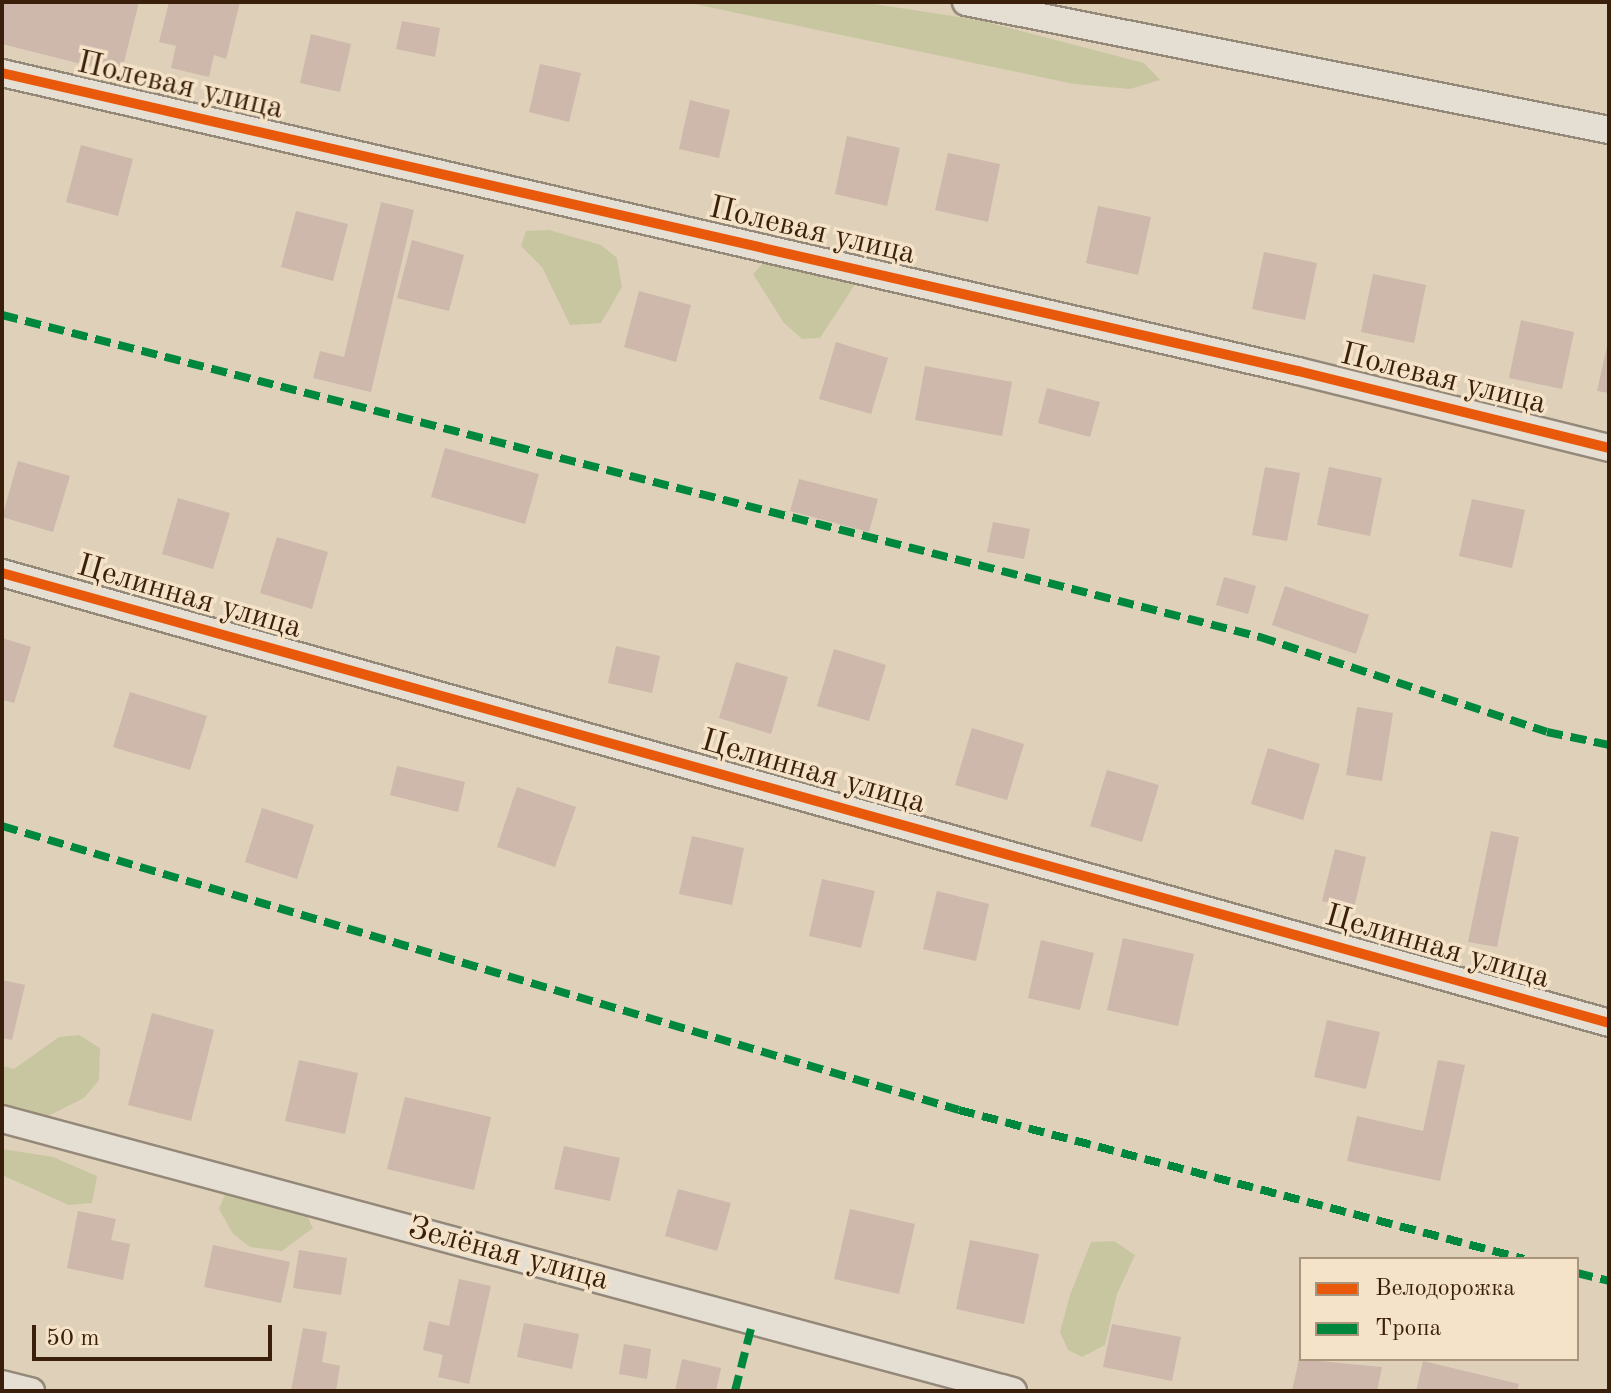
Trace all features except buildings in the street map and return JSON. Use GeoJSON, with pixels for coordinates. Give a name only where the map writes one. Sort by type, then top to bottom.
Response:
{"type":"FeatureCollection","features":[{"type":"Feature","properties":{"kind":"street"},"geometry":{"type":"LineString","coordinates":[[966,2],[1609,130]]}},
{"type":"Feature","properties":{"kind":"street","name":"Полевая улица"},"geometry":{"type":"LineString","coordinates":[[2,73],[1268,363],[1609,448]]}},
{"type":"Feature","properties":{"kind":"street","name":"Целинная улица"},"geometry":{"type":"LineString","coordinates":[[2,573],[1609,1023]]}},
{"type":"Feature","properties":{"kind":"street","name":"Зелёная улица"},"geometry":{"type":"LineString","coordinates":[[2,1119],[1013,1391]]}},
{"type":"Feature","properties":{"kind":"street"},"geometry":{"type":"LineString","coordinates":[[2,1384],[31,1391]]}},
{"type":"Feature","properties":{"kind":"green space"},"geometry":{"type":"Polygon","coordinates":[[[685,2],[860,2],[979,20],[1144,63],[1160,80],[1130,89],[1074,84],[685,2]]]}},
{"type":"Feature","properties":{"kind":"green space"},"geometry":{"type":"Polygon","coordinates":[[[549,230],[601,245],[617,258],[622,287],[601,323],[570,325],[542,267],[521,246],[526,231],[549,230]]]}},
{"type":"Feature","properties":{"kind":"green space"},"geometry":{"type":"Polygon","coordinates":[[[768,258],[847,274],[854,286],[820,338],[802,339],[784,323],[753,274],[768,258]]]}},
{"type":"Feature","properties":{"kind":"green space"},"geometry":{"type":"Polygon","coordinates":[[[79,1035],[100,1048],[99,1080],[84,1098],[40,1120],[2,1111],[2,1066],[14,1069],[59,1037],[79,1035]]]}},
{"type":"Feature","properties":{"kind":"green space"},"geometry":{"type":"Polygon","coordinates":[[[2,1149],[53,1157],[97,1176],[92,1203],[69,1205],[2,1175],[2,1149]]]}},
{"type":"Feature","properties":{"kind":"green space"},"geometry":{"type":"Polygon","coordinates":[[[226,1192],[302,1206],[313,1228],[282,1251],[250,1247],[233,1234],[219,1209],[226,1192]]]}},
{"type":"Feature","properties":{"kind":"green space"},"geometry":{"type":"Polygon","coordinates":[[[1114,1241],[1135,1255],[1117,1294],[1105,1345],[1082,1357],[1068,1350],[1060,1332],[1070,1295],[1091,1242],[1114,1241]]]}},
{"type":"Feature","properties":{"kind":"marked path"},"geometry":{"type":"LineString","coordinates":[[2,315],[1260,637],[1547,732],[1609,745]]}},
{"type":"Feature","properties":{"kind":"marked path"},"geometry":{"type":"LineString","coordinates":[[2,826],[959,1110],[1516,1257]]}},
{"type":"Feature","properties":{"kind":"marked path"},"geometry":{"type":"LineString","coordinates":[[1579,1274],[1609,1281]]}},
{"type":"Feature","properties":{"kind":"marked path"},"geometry":{"type":"LineString","coordinates":[[735,1391],[753,1321]]}},
{"type":"Feature","properties":{"kind":"cycle path"},"geometry":{"type":"LineString","coordinates":[[2,73],[1298,371],[1609,448]]}},
{"type":"Feature","properties":{"kind":"cycle path"},"geometry":{"type":"LineString","coordinates":[[2,573],[1609,1023]]}}]}
